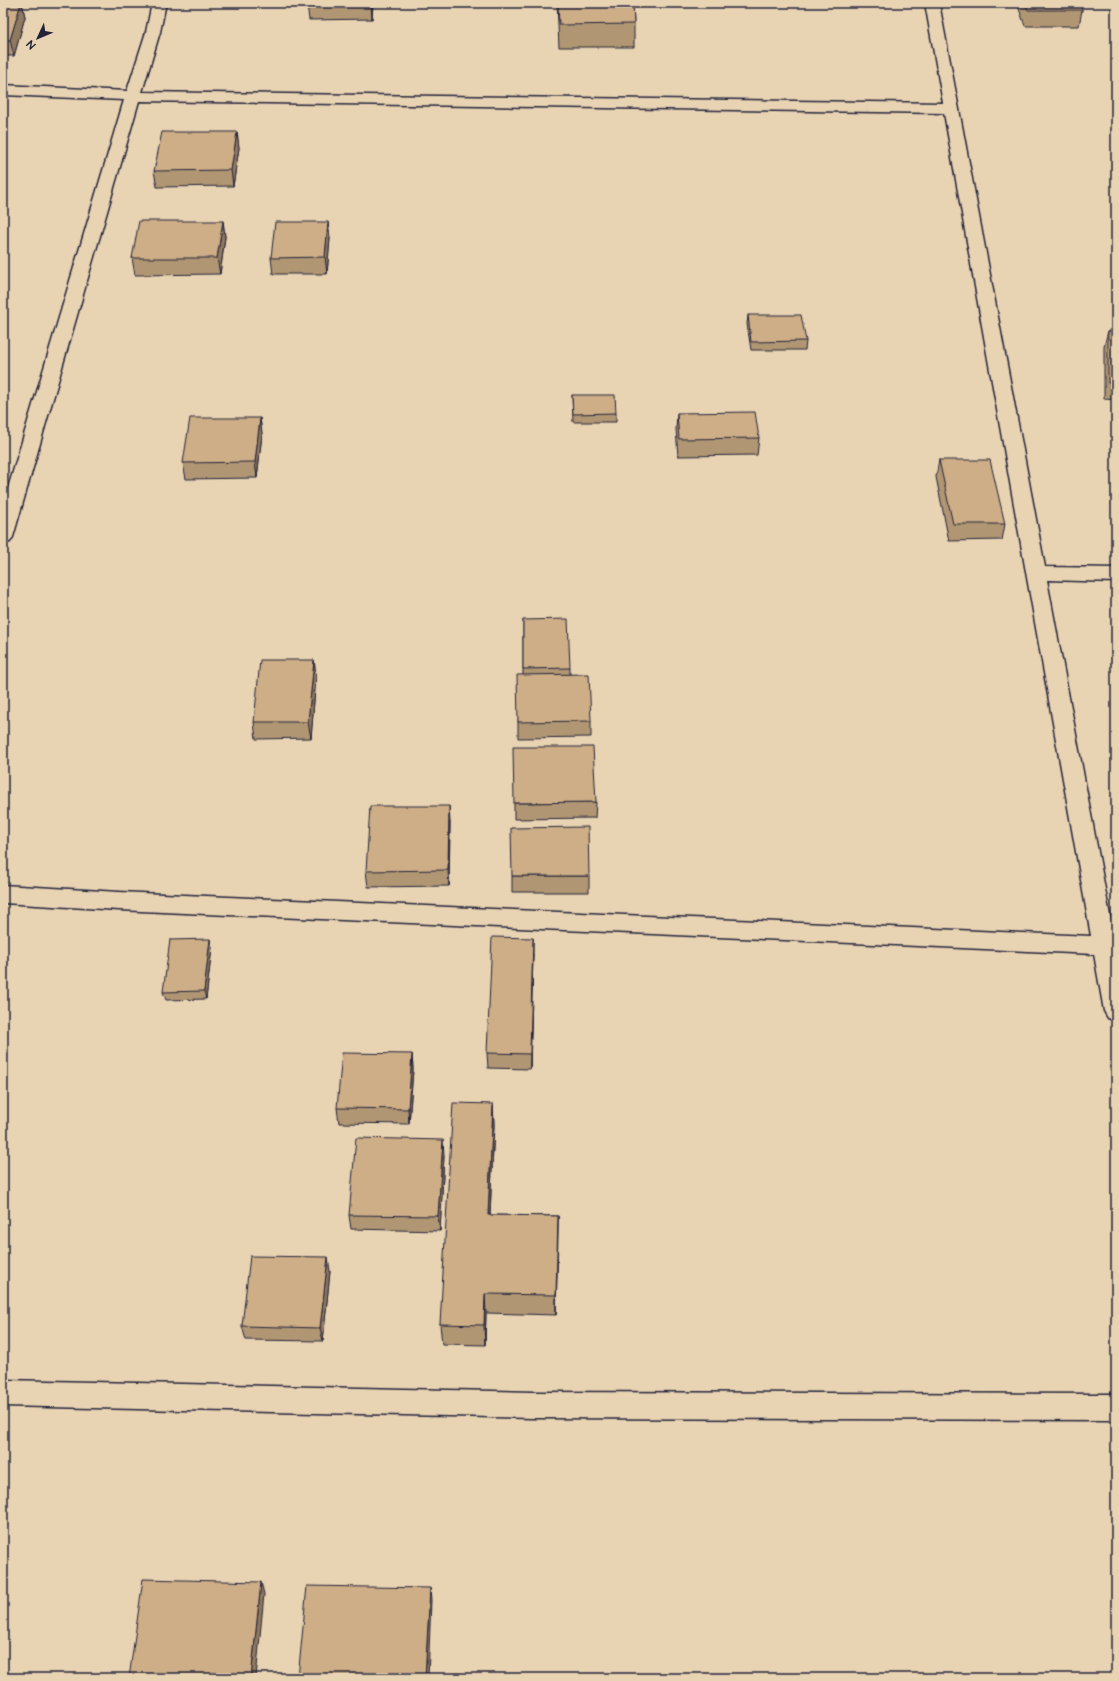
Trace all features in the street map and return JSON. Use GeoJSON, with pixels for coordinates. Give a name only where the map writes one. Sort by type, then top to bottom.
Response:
{"type":"FeatureCollection","features":[{"type":"Feature","properties":{"kind":"street"},"geometry":{"type":"LineString","coordinates":[[3,537],[153,32],[159,3]]}},
{"type":"Feature","properties":{"kind":"street"},"geometry":{"type":"LineString","coordinates":[[932,3],[1037,573],[1110,946],[1116,1011]]}},
{"type":"Feature","properties":{"kind":"street"},"geometry":{"type":"LineString","coordinates":[[3,90],[133,96],[951,108]]}},
{"type":"Feature","properties":{"kind":"street"},"geometry":{"type":"LineString","coordinates":[[1037,573],[1116,575]]}},
{"type":"Feature","properties":{"kind":"street"},"geometry":{"type":"LineString","coordinates":[[3,894],[119,901],[1110,946]]}},
{"type":"Feature","properties":{"kind":"street"},"geometry":{"type":"LineString","coordinates":[[3,1393],[532,1405],[1116,1407]]}},
{"type":"Feature","properties":{"kind":"building"},"geometry":{"type":"Polygon","coordinates":[[[3,3],[21,3],[10,40],[3,40],[3,3]]]}},
{"type":"Feature","properties":{"kind":"building"},"geometry":{"type":"Polygon","coordinates":[[[371,3],[371,4],[307,4],[371,3]]]}},
{"type":"Feature","properties":{"kind":"building"},"geometry":{"type":"Polygon","coordinates":[[[558,3],[633,3],[634,24],[559,25],[558,3]]]}},
{"type":"Feature","properties":{"kind":"building"},"geometry":{"type":"Polygon","coordinates":[[[1025,3],[1080,3],[1082,10],[1028,10],[1025,3]]]}},
{"type":"Feature","properties":{"kind":"building"},"geometry":{"type":"Polygon","coordinates":[[[162,132],[237,132],[231,170],[154,171],[162,132]]]}},
{"type":"Feature","properties":{"kind":"building"},"geometry":{"type":"Polygon","coordinates":[[[139,221],[223,221],[217,258],[132,258],[139,221]]]}},
{"type":"Feature","properties":{"kind":"building"},"geometry":{"type":"Polygon","coordinates":[[[275,222],[328,222],[325,257],[271,258],[275,222]]]}},
{"type":"Feature","properties":{"kind":"building"},"geometry":{"type":"Polygon","coordinates":[[[748,315],[801,315],[806,341],[751,342],[748,315]]]}},
{"type":"Feature","properties":{"kind":"building"},"geometry":{"type":"Polygon","coordinates":[[[1108,331],[1116,332],[1116,383],[1108,383],[1108,331]]]}},
{"type":"Feature","properties":{"kind":"building"},"geometry":{"type":"Polygon","coordinates":[[[572,395],[615,395],[616,413],[573,414],[572,395]]]}},
{"type":"Feature","properties":{"kind":"building"},"geometry":{"type":"Polygon","coordinates":[[[755,412],[759,438],[679,439],[677,413],[755,412]]]}},
{"type":"Feature","properties":{"kind":"building"},"geometry":{"type":"Polygon","coordinates":[[[190,418],[260,418],[255,462],[183,463],[190,418]]]}},
{"type":"Feature","properties":{"kind":"building"},"geometry":{"type":"Polygon","coordinates":[[[939,460],[990,460],[1005,524],[953,524],[939,460]]]}},
{"type":"Feature","properties":{"kind":"building"},"geometry":{"type":"Polygon","coordinates":[[[568,619],[570,668],[523,669],[523,620],[568,619]]]}},
{"type":"Feature","properties":{"kind":"building"},"geometry":{"type":"Polygon","coordinates":[[[260,660],[314,660],[308,722],[254,722],[260,660]]]}},
{"type":"Feature","properties":{"kind":"building"},"geometry":{"type":"Polygon","coordinates":[[[589,674],[591,721],[518,722],[517,675],[589,674]]]}},
{"type":"Feature","properties":{"kind":"building"},"geometry":{"type":"Polygon","coordinates":[[[513,747],[593,747],[596,802],[514,803],[513,747]]]}},
{"type":"Feature","properties":{"kind":"building"},"geometry":{"type":"Polygon","coordinates":[[[370,806],[449,806],[448,870],[366,871],[370,806]]]}},
{"type":"Feature","properties":{"kind":"building"},"geometry":{"type":"Polygon","coordinates":[[[588,827],[589,876],[512,876],[511,828],[588,827]]]}},
{"type":"Feature","properties":{"kind":"building"},"geometry":{"type":"Polygon","coordinates":[[[492,937],[533,938],[530,1054],[487,1053],[492,937]]]}},
{"type":"Feature","properties":{"kind":"building"},"geometry":{"type":"Polygon","coordinates":[[[210,939],[204,991],[163,992],[170,940],[210,939]]]}},
{"type":"Feature","properties":{"kind":"building"},"geometry":{"type":"Polygon","coordinates":[[[342,1053],[412,1054],[408,1109],[337,1108],[342,1053]]]}},
{"type":"Feature","properties":{"kind":"building"},"geometry":{"type":"Polygon","coordinates":[[[453,1103],[493,1104],[488,1215],[558,1216],[556,1295],[485,1294],[484,1325],[440,1324],[453,1103]]]}},
{"type":"Feature","properties":{"kind":"building"},"geometry":{"type":"Polygon","coordinates":[[[356,1138],[443,1140],[438,1216],[349,1215],[356,1138]]]}},
{"type":"Feature","properties":{"kind":"building"},"geometry":{"type":"Polygon","coordinates":[[[250,1256],[328,1257],[320,1328],[242,1326],[250,1256]]]}},
{"type":"Feature","properties":{"kind":"building"},"geometry":{"type":"Polygon","coordinates":[[[143,1579],[261,1582],[251,1678],[129,1678],[143,1579]]]}},
{"type":"Feature","properties":{"kind":"building"},"geometry":{"type":"Polygon","coordinates":[[[307,1586],[430,1588],[425,1678],[298,1678],[307,1586]]]}}]}
